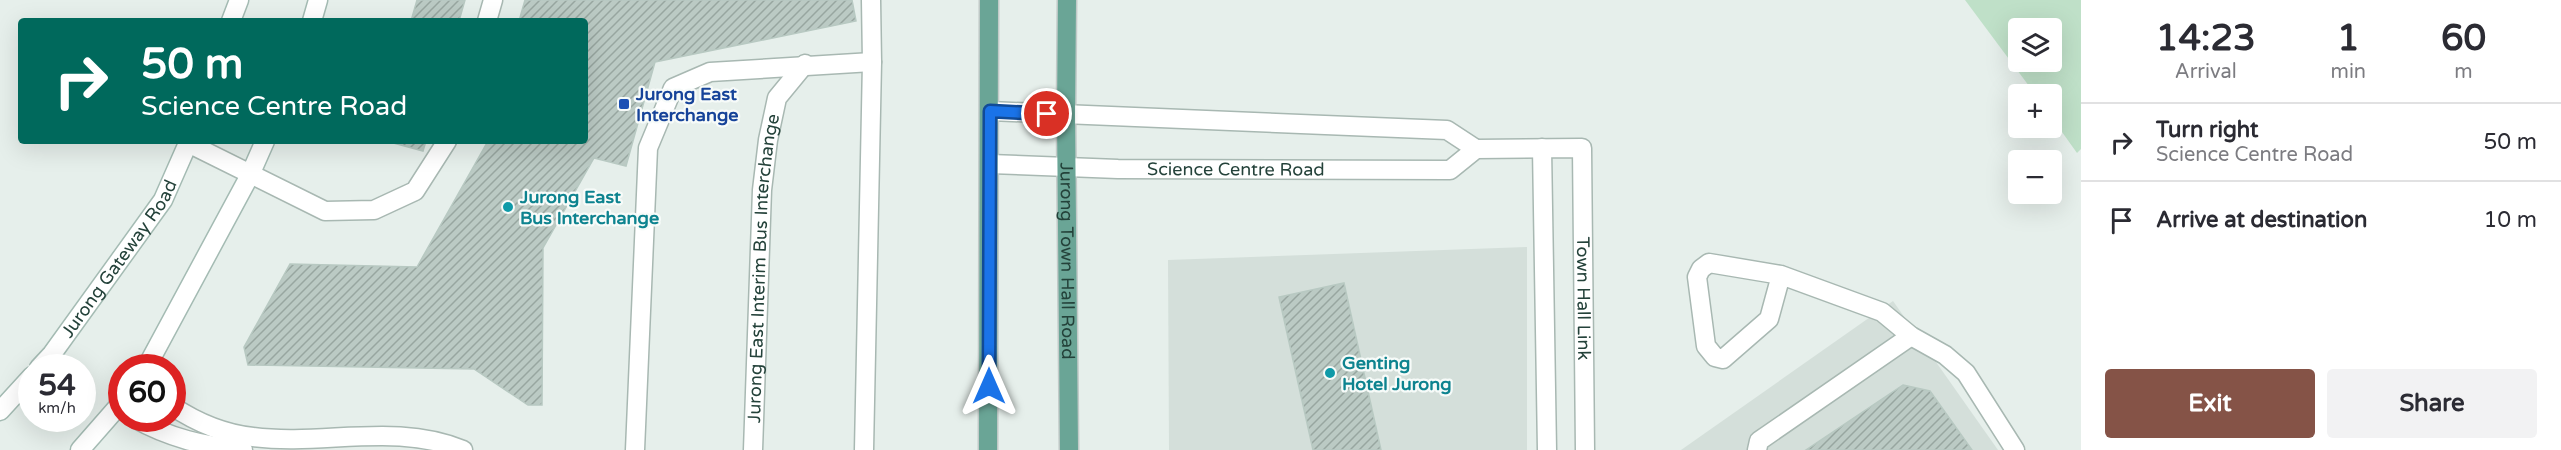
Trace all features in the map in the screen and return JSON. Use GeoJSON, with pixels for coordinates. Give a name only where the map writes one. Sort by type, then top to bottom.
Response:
{"type":"FeatureCollection","features":[{"type":"Feature","properties":{"kind":"main road"},"geometry":{"type":"LineString","coordinates":[[988,450],[989,0]]}},
{"type":"Feature","properties":{"kind":"main road","name":"Jurong Town Hall Road"},"geometry":{"type":"LineString","coordinates":[[1067,0],[1069,450]]}},
{"type":"Feature","properties":{"kind":"street"},"geometry":{"type":"LineString","coordinates":[[232,18],[239,0]]}},
{"type":"Feature","properties":{"kind":"street"},"geometry":{"type":"LineString","coordinates":[[313,18],[318,0]]}},
{"type":"Feature","properties":{"kind":"street"},"geometry":{"type":"LineString","coordinates":[[488,18],[493,0]]}},
{"type":"Feature","properties":{"kind":"street"},"geometry":{"type":"LineString","coordinates":[[864,450],[872,62],[871,0]]}},
{"type":"Feature","properties":{"kind":"street"},"geometry":{"type":"LineString","coordinates":[[635,450],[648,148],[673,88],[710,72],[806,64],[872,62]]}},
{"type":"Feature","properties":{"kind":"street","name":"Jurong East Interim Bus Interchange"},"geometry":{"type":"LineString","coordinates":[[753,450],[762,190],[768,140],[777,98],[806,64]]}},
{"type":"Feature","properties":{"kind":"street"},"geometry":{"type":"LineString","coordinates":[[990,111],[1448,130],[1476,149],[1542,148],[1547,450]]}},
{"type":"Feature","properties":{"kind":"street","name":"Jurong Gateway Road"},"geometry":{"type":"LineString","coordinates":[[52,354],[163,200],[188,144]]}},
{"type":"Feature","properties":{"kind":"street"},"geometry":{"type":"LineString","coordinates":[[193,144],[250,176],[325,211],[374,210],[415,191],[445,144]]}},
{"type":"Feature","properties":{"kind":"street"},"geometry":{"type":"LineString","coordinates":[[155,354],[250,176],[264,144]]}},
{"type":"Feature","properties":{"kind":"street","name":"Town Hall Link"},"geometry":{"type":"LineString","coordinates":[[1542,148],[1582,148],[1585,450]]}},
{"type":"Feature","properties":{"kind":"street","name":"Science Centre Road"},"geometry":{"type":"LineString","coordinates":[[990,164],[1129,170],[1450,170],[1476,149]]}},
{"type":"Feature","properties":{"kind":"street"},"geometry":{"type":"LineString","coordinates":[[1781,275],[1769,319],[1723,359],[1715,357],[1706,346],[1698,277],[1701,269],[1709,263],[1781,275],[1882,312],[1911,336],[1945,355],[1966,374],[2015,450]]}},
{"type":"Feature","properties":{"kind":"street"},"geometry":{"type":"LineString","coordinates":[[1757,450],[1759,441],[1911,336]]}},
{"type":"Feature","properties":{"kind":"street"},"geometry":{"type":"LineString","coordinates":[[0,411],[18,391]]}},
{"type":"Feature","properties":{"kind":"street"},"geometry":{"type":"LineString","coordinates":[[186,415],[193,420],[252,437],[364,443],[432,439],[463,450]]}},
{"type":"Feature","properties":{"kind":"street"},"geometry":{"type":"LineString","coordinates":[[80,450],[108,420]]}},
{"type":"Feature","properties":{"kind":"street"},"geometry":{"type":"LineString","coordinates":[[162,432],[202,446],[243,450]]}},
{"type":"Feature","properties":{"kind":"shaded area"},"geometry":{"type":"Polygon","coordinates":[[[1527,247],[1527,450],[1169,450],[1168,260],[1527,247]]]}},
{"type":"Feature","properties":{"kind":"shaded area"},"geometry":{"type":"Polygon","coordinates":[[[1893,301],[1998,450],[1681,450],[1893,301]]]}},
{"type":"Feature","properties":{"kind":"green space"},"geometry":{"type":"Polygon","coordinates":[[[1965,0],[2081,0],[2081,149],[2077,153],[2062,132],[2062,84],[2028,84],[2019,72],[2062,72],[2062,18],[2008,18],[2008,58],[1965,0]]]}},
{"type":"Feature","properties":{"kind":"building"},"geometry":{"type":"Polygon","coordinates":[[[417,0],[465,0],[460,18],[412,18],[417,0]]]}},
{"type":"Feature","properties":{"kind":"building","name":"Jurong East Bus Interchange"},"geometry":{"type":"Polygon","coordinates":[[[525,0],[852,0],[856,21],[655,62],[626,166],[594,158],[543,248],[542,405],[528,405],[474,369],[248,365],[244,347],[290,264],[417,267],[486,144],[588,144],[588,18],[520,18],[525,0]]]}},
{"type":"Feature","properties":{"kind":"building"},"geometry":{"type":"Polygon","coordinates":[[[397,144],[425,144],[423,151],[397,144]]]}},
{"type":"Feature","properties":{"kind":"building","name":"Genting Hotel Jurong"},"geometry":{"type":"Polygon","coordinates":[[[1344,283],[1381,450],[1313,450],[1279,297],[1344,283]]]}},
{"type":"Feature","properties":{"kind":"building"},"geometry":{"type":"Polygon","coordinates":[[[1903,385],[1930,391],[1972,450],[1806,450],[1903,385]]]}},
{"type":"Feature","properties":{"kind":"place","name":"Jurong East Interchange"},"geometry":{"type":"Point","coordinates":[624,104]}},
{"type":"Feature","properties":{"kind":"place","name":"Jurong East Bus Interchange"},"geometry":{"type":"Point","coordinates":[508,207]}},
{"type":"Feature","properties":{"kind":"place","name":"Genting Hotel Jurong"},"geometry":{"type":"Point","coordinates":[1330,373]}},
{"type":"Feature","properties":{"kind":"route"},"geometry":{"type":"LineString","coordinates":[[989,386],[990,111],[1047,114]]}}]}
